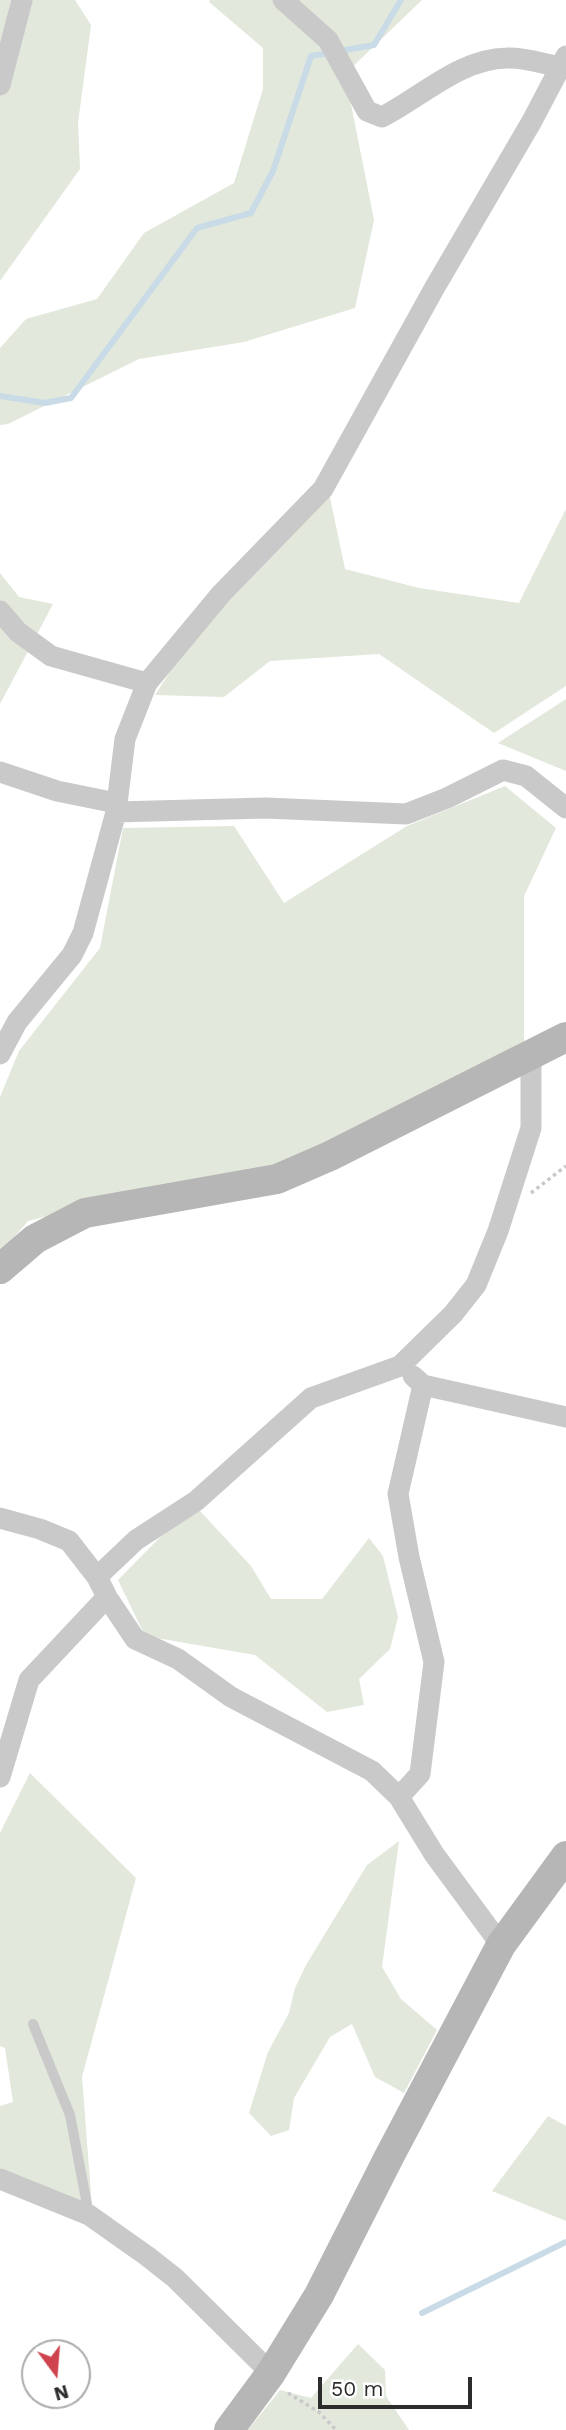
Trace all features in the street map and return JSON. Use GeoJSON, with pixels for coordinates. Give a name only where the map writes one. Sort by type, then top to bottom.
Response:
{"type":"FeatureCollection","features":[{"type":"Feature","properties":{"kind":"street"},"geometry":{"type":"LineString","coordinates":[[0,85],[22,0]]}},
{"type":"Feature","properties":{"kind":"street"},"geometry":{"type":"LineString","coordinates":[[0,1054],[17,1022],[72,955],[83,933],[116,807],[125,739],[147,683],[221,594],[323,489],[563,62],[510,57],[481,61],[447,76],[404,106],[382,117],[367,111],[328,40],[284,0]]}},
{"type":"Feature","properties":{"kind":"street"},"geometry":{"type":"LineString","coordinates":[[0,611],[18,632],[51,656],[147,683]]}},
{"type":"Feature","properties":{"kind":"street"},"geometry":{"type":"LineString","coordinates":[[0,772],[116,807],[266,808],[406,814],[503,771],[527,776],[566,808]]}},
{"type":"Feature","properties":{"kind":"street"},"geometry":{"type":"LineString","coordinates":[[0,1269],[35,1239],[85,1213],[278,1179],[330,1156],[566,1037]]}},
{"type":"Feature","properties":{"kind":"street"},"geometry":{"type":"LineString","coordinates":[[97,1577],[136,1540],[196,1501],[311,1398],[400,1366],[453,1314],[476,1285],[498,1231],[531,1128],[531,1054]]}},
{"type":"Feature","properties":{"kind":"street"},"geometry":{"type":"LineString","coordinates":[[400,1366],[423,1385],[566,1418]]}},
{"type":"Feature","properties":{"kind":"street"},"geometry":{"type":"LineString","coordinates":[[399,1797],[420,1774],[434,1662],[409,1558],[398,1494],[423,1385]]}},
{"type":"Feature","properties":{"kind":"street"},"geometry":{"type":"LineString","coordinates":[[0,1518],[40,1529],[69,1541],[97,1577],[135,1639],[178,1659],[231,1697],[372,1771],[399,1797],[433,1854],[501,1945]]}},
{"type":"Feature","properties":{"kind":"street"},"geometry":{"type":"LineString","coordinates":[[0,1777],[29,1680],[107,1597]]}},
{"type":"Feature","properties":{"kind":"street"},"geometry":{"type":"LineString","coordinates":[[229,2430],[271,2373],[319,2295],[501,1945],[566,1856]]}},
{"type":"Feature","properties":{"kind":"street"},"geometry":{"type":"LineString","coordinates":[[0,2179],[89,2215],[175,2278],[271,2373]]}},
{"type":"Feature","properties":{"kind":"lane"},"geometry":{"type":"LineString","coordinates":[[33,2024],[71,2115],[89,2215]]}},
{"type":"Feature","properties":{"kind":"path"},"geometry":{"type":"LineString","coordinates":[[271,2373],[291,2396],[319,2412],[336,2430]]}},
{"type":"Feature","properties":{"kind":"shaded area"},"geometry":{"type":"Polygon","coordinates":[[[0,0],[11,0],[0,51],[0,0]]]}},
{"type":"Feature","properties":{"kind":"shaded area"},"geometry":{"type":"Polygon","coordinates":[[[29,0],[75,0],[91,25],[78,123],[80,169],[0,281],[0,93],[29,0]]]}},
{"type":"Feature","properties":{"kind":"shaded area"},"geometry":{"type":"Polygon","coordinates":[[[422,0],[345,74],[374,220],[355,308],[244,342],[139,359],[8,424],[0,425],[0,348],[26,319],[97,299],[144,233],[234,183],[263,89],[263,48],[209,2],[422,0]]]}},
{"type":"Feature","properties":{"kind":"shaded area"},"geometry":{"type":"Polygon","coordinates":[[[329,493],[345,569],[419,588],[519,603],[566,509],[566,686],[494,733],[379,654],[270,661],[224,697],[155,695],[193,636],[329,493]]]}},
{"type":"Feature","properties":{"kind":"shaded area"},"geometry":{"type":"Polygon","coordinates":[[[0,573],[19,597],[53,604],[0,704],[0,573]]]}},
{"type":"Feature","properties":{"kind":"shaded area"},"geometry":{"type":"Polygon","coordinates":[[[566,699],[566,771],[498,743],[566,699]]]}},
{"type":"Feature","properties":{"kind":"shaded area"},"geometry":{"type":"Polygon","coordinates":[[[505,786],[556,828],[524,896],[524,1045],[269,1171],[125,1197],[28,1221],[0,1254],[0,1097],[19,1051],[100,948],[123,828],[234,826],[284,903],[407,826],[505,786]]]}},
{"type":"Feature","properties":{"kind":"shaded area"},"geometry":{"type":"Polygon","coordinates":[[[200,1511],[251,1566],[271,1599],[322,1599],[369,1538],[383,1556],[398,1617],[390,1649],[359,1679],[364,1705],[327,1712],[255,1655],[145,1636],[118,1580],[174,1523],[200,1511]]]}},
{"type":"Feature","properties":{"kind":"shaded area"},"geometry":{"type":"Polygon","coordinates":[[[30,1773],[136,1878],[82,2077],[92,2207],[0,2178],[0,2106],[13,2102],[5,2048],[0,2046],[0,1833],[30,1773]]]}},
{"type":"Feature","properties":{"kind":"shaded area"},"geometry":{"type":"Polygon","coordinates":[[[399,1841],[382,1967],[401,1999],[437,2030],[404,2093],[375,2077],[352,2024],[330,2037],[294,2098],[289,2130],[271,2136],[249,2113],[268,2052],[289,2013],[295,1988],[306,1965],[367,1865],[399,1841]]]}},
{"type":"Feature","properties":{"kind":"shaded area"},"geometry":{"type":"Polygon","coordinates":[[[548,2116],[566,2126],[566,2221],[492,2191],[548,2116]]]}},
{"type":"Feature","properties":{"kind":"shaded area"},"geometry":{"type":"Polygon","coordinates":[[[358,2344],[385,2370],[386,2396],[409,2430],[248,2430],[280,2390],[311,2398],[358,2344]]]}},
{"type":"Feature","properties":{"kind":"waterway"},"geometry":{"type":"LineString","coordinates":[[340,51],[374,45],[401,0]]}},
{"type":"Feature","properties":{"kind":"waterway"},"geometry":{"type":"LineString","coordinates":[[0,396],[45,403],[71,398],[197,228],[251,213],[273,171],[311,56],[329,53]]}},
{"type":"Feature","properties":{"kind":"waterway"},"geometry":{"type":"LineString","coordinates":[[422,2313],[566,2242]]}}]}
